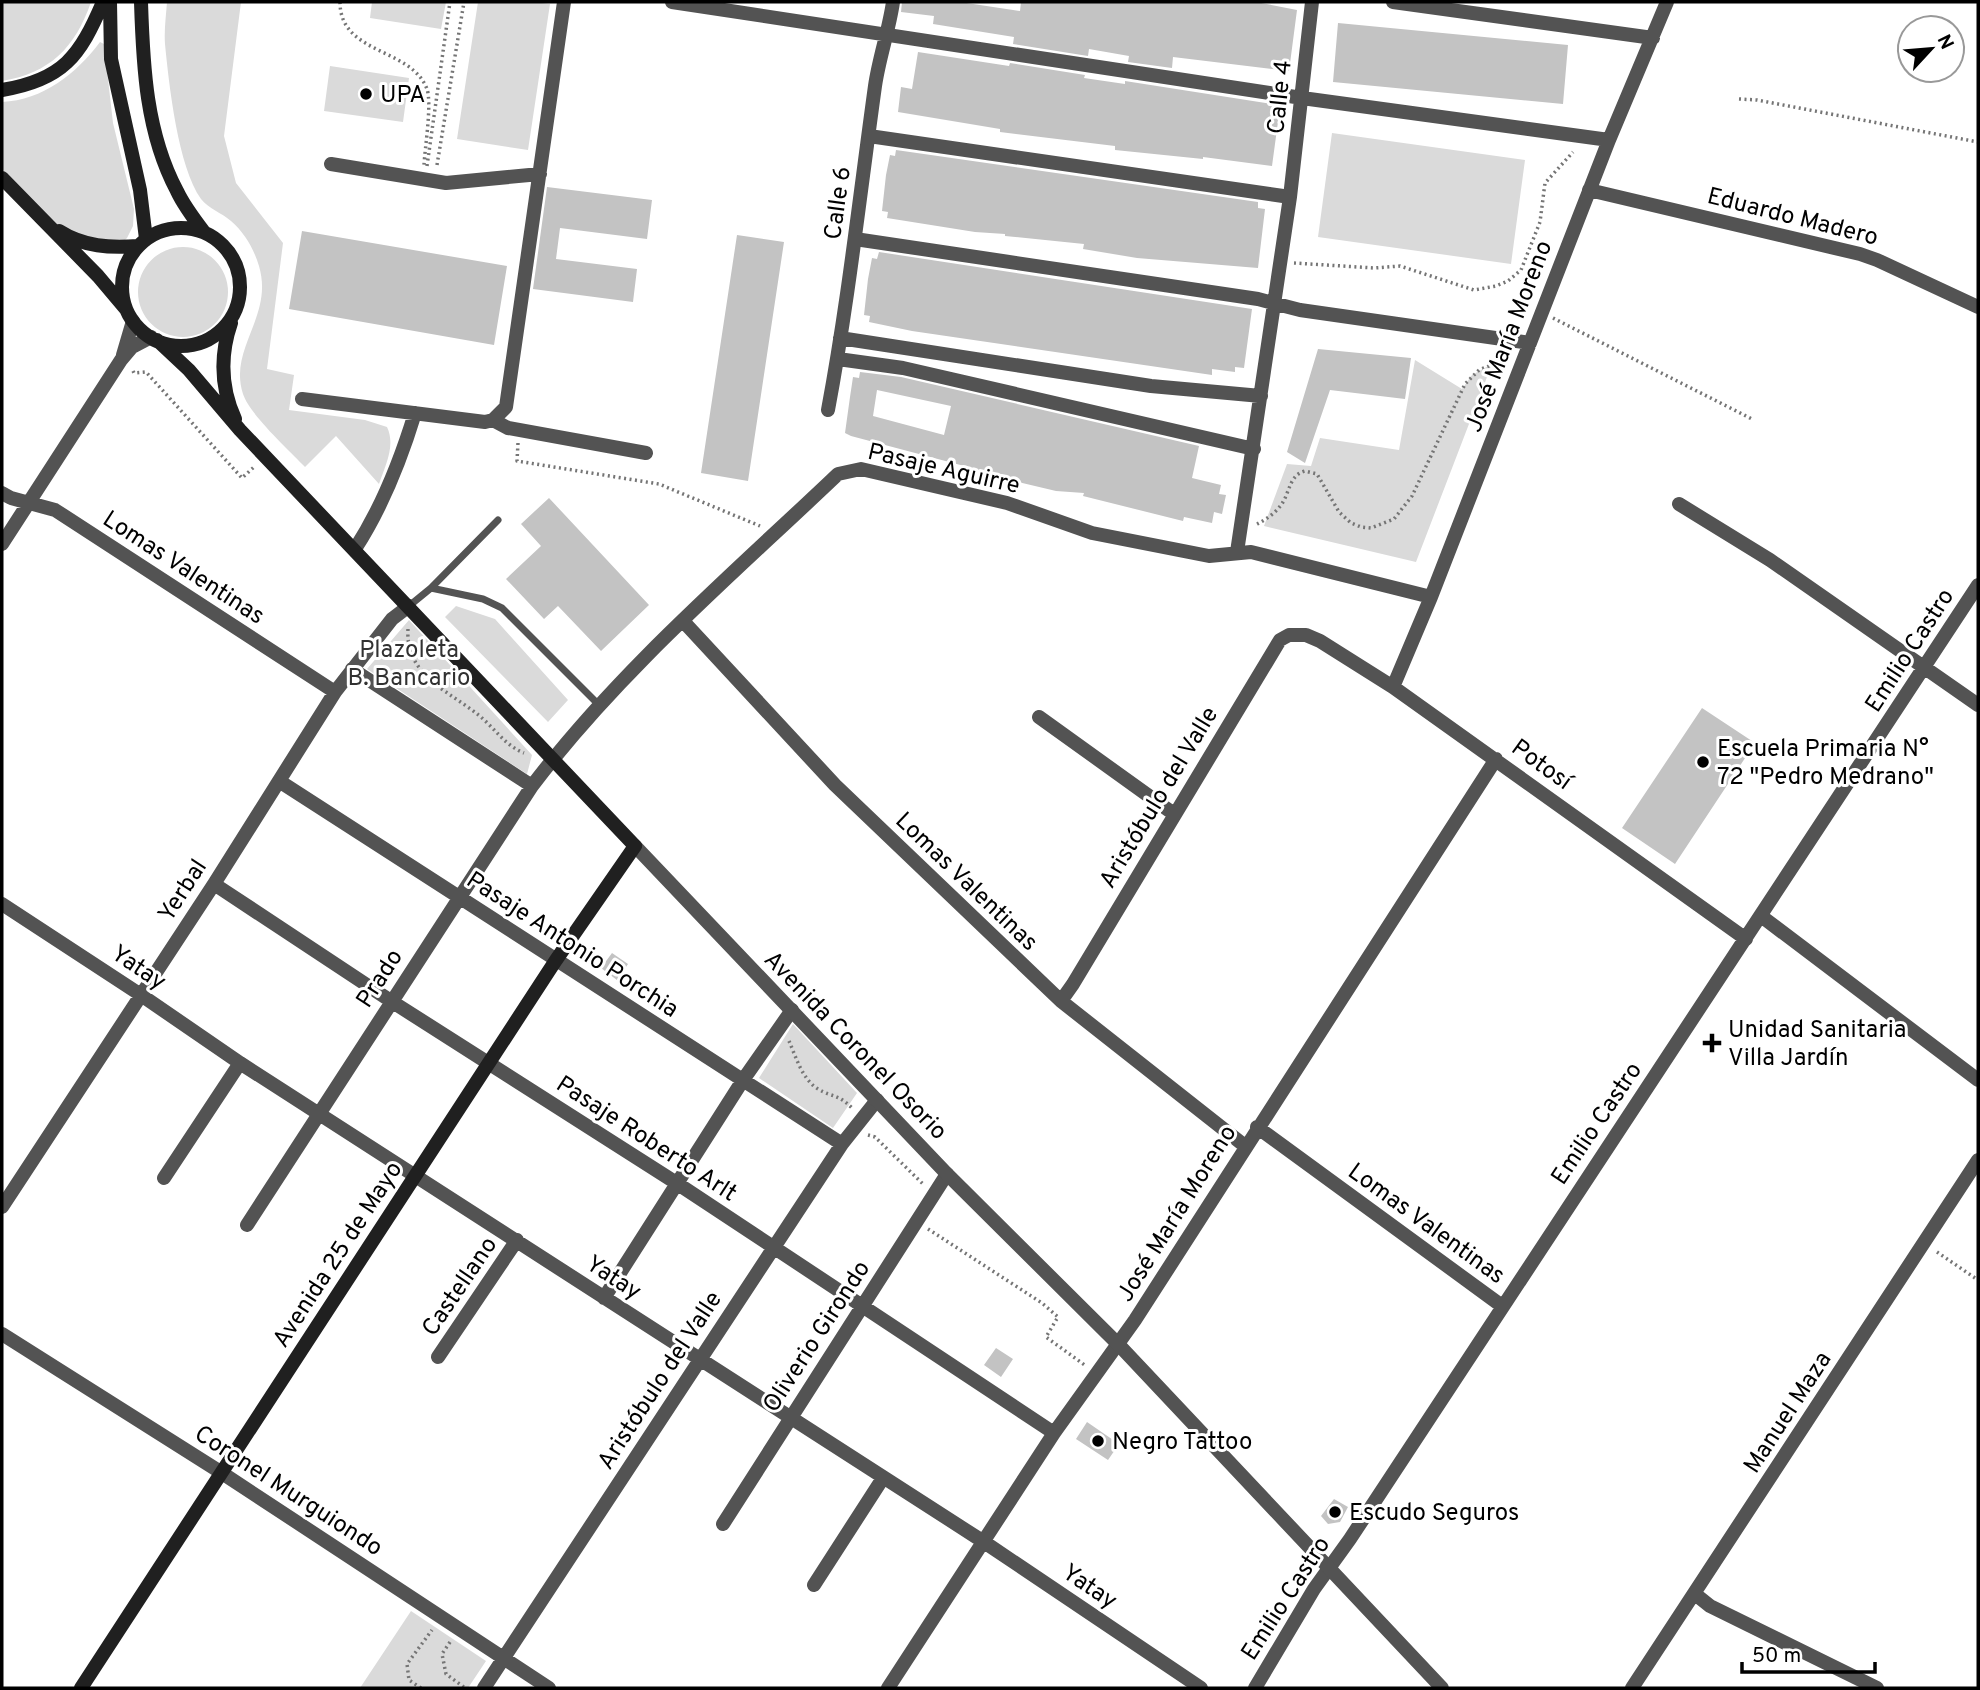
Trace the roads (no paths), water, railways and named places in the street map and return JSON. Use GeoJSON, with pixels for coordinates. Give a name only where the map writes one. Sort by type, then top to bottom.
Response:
{"type":"FeatureCollection","features":[{"type":"Feature","properties":{"kind":"main road"},"geometry":{"type":"LineString","coordinates":[[2,90],[38,81],[72,58],[90,33],[103,2]]}},
{"type":"Feature","properties":{"kind":"main road"},"geometry":{"type":"LineString","coordinates":[[110,2],[111,59],[140,190],[142,242],[128,261],[123,277],[123,295],[131,317]]}},
{"type":"Feature","properties":{"kind":"main road"},"geometry":{"type":"LineString","coordinates":[[141,2],[143,62],[156,135],[176,191],[204,232]]}},
{"type":"Feature","properties":{"kind":"main road"},"geometry":{"type":"LineString","coordinates":[[2,179],[43,221],[98,276],[131,317],[154,339],[175,345],[193,345],[209,339],[224,328],[234,313],[240,290],[236,266],[229,252],[218,240],[204,232],[174,228],[142,242],[113,248],[88,244],[65,235],[43,221]]}},
{"type":"Feature","properties":{"kind":"main road","name":"Avenida Coronel Osorio"},"geometry":{"type":"LineString","coordinates":[[234,313],[226,336],[224,384],[230,408],[240,430]]}},
{"type":"Feature","properties":{"kind":"main road","name":"Avenida Coronel Osorio"},"geometry":{"type":"LineString","coordinates":[[154,339],[189,370],[240,430],[635,846]]}},
{"type":"Feature","properties":{"kind":"main road","name":"Avenida 25 de Mayo"},"geometry":{"type":"LineString","coordinates":[[81,1688],[488,1063],[635,846]]}},
{"type":"Feature","properties":{"kind":"street"},"geometry":{"type":"LineString","coordinates":[[302,399],[485,422],[493,420],[506,407],[564,2]]}},
{"type":"Feature","properties":{"kind":"street"},"geometry":{"type":"LineString","coordinates":[[672,2],[1302,98],[1609,140]]}},
{"type":"Feature","properties":{"kind":"street","name":"Calle 6"},"geometry":{"type":"LineString","coordinates":[[828,410],[838,359],[876,83],[893,2]]}},
{"type":"Feature","properties":{"kind":"street","name":"Calle 4"},"geometry":{"type":"LineString","coordinates":[[1237,552],[1290,197],[1312,2]]}},
{"type":"Feature","properties":{"kind":"street"},"geometry":{"type":"LineString","coordinates":[[1393,2],[1653,38]]}},
{"type":"Feature","properties":{"kind":"street","name":"José María Moreno"},"geometry":{"type":"LineString","coordinates":[[1393,687],[1431,597],[1609,140],[1667,2]]}},
{"type":"Feature","properties":{"kind":"street"},"geometry":{"type":"LineString","coordinates":[[869,136],[1290,197]]}},
{"type":"Feature","properties":{"kind":"street"},"geometry":{"type":"LineString","coordinates":[[331,164],[446,183],[540,174]]}},
{"type":"Feature","properties":{"kind":"street","name":"Eduardo Madero"},"geometry":{"type":"LineString","coordinates":[[1590,190],[1860,254],[1978,307]]}},
{"type":"Feature","properties":{"kind":"street"},"geometry":{"type":"LineString","coordinates":[[855,239],[1258,299],[1300,310],[1529,347]]}},
{"type":"Feature","properties":{"kind":"street"},"geometry":{"type":"LineString","coordinates":[[121,360],[131,317]]}},
{"type":"Feature","properties":{"kind":"street"},"geometry":{"type":"LineString","coordinates":[[841,338],[1152,386],[1261,396]]}},
{"type":"Feature","properties":{"kind":"street"},"geometry":{"type":"LineString","coordinates":[[2,544],[121,360],[132,347],[154,339]]}},
{"type":"Feature","properties":{"kind":"street"},"geometry":{"type":"LineString","coordinates":[[838,359],[903,368],[1254,449]]}},
{"type":"Feature","properties":{"kind":"street"},"geometry":{"type":"LineString","coordinates":[[355,549],[365,533],[406,442],[415,413]]}},
{"type":"Feature","properties":{"kind":"street"},"geometry":{"type":"LineString","coordinates":[[493,420],[508,428],[646,453]]}},
{"type":"Feature","properties":{"kind":"street","name":"Pasaje Aguirre"},"geometry":{"type":"LineString","coordinates":[[549,755],[682,621],[838,474],[861,470],[987,498],[1092,533],[1209,556],[1251,552],[1431,597]]}},
{"type":"Feature","properties":{"kind":"street","name":"Lomas Valentinas"},"geometry":{"type":"LineString","coordinates":[[2,493],[55,510],[335,692]]}},
{"type":"Feature","properties":{"kind":"street"},"geometry":{"type":"LineString","coordinates":[[1679,504],[1770,560],[1978,705]]}},
{"type":"Feature","properties":{"kind":"street","name":"Emilio Castro"},"geometry":{"type":"LineString","coordinates":[[1255,1688],[1328,1569],[1978,585]]}},
{"type":"Feature","properties":{"kind":"street","name":"Yerbal"},"geometry":{"type":"LineString","coordinates":[[2,1207],[214,884],[335,692],[392,620],[409,606]]}},
{"type":"Feature","properties":{"kind":"street","name":"Lomas Valentinas"},"geometry":{"type":"LineString","coordinates":[[682,621],[869,819],[1060,1001],[1245,1146]]}},
{"type":"Feature","properties":{"kind":"street","name":"Aristóbulo del Valle"},"geometry":{"type":"LineString","coordinates":[[1060,1001],[1073,984],[1280,640],[1297,634],[1306,635]]}},
{"type":"Feature","properties":{"kind":"street","name":"Potosí"},"geometry":{"type":"LineString","coordinates":[[1306,635],[1393,687],[1746,939]]}},
{"type":"Feature","properties":{"kind":"street"},"geometry":{"type":"LineString","coordinates":[[352,669],[532,786]]}},
{"type":"Feature","properties":{"kind":"street"},"geometry":{"type":"LineString","coordinates":[[1039,717],[1174,814]]}},
{"type":"Feature","properties":{"kind":"street","name":"Prado"},"geometry":{"type":"LineString","coordinates":[[247,1225],[532,786],[549,755]]}},
{"type":"Feature","properties":{"kind":"street","name":"José María Moreno"},"geometry":{"type":"LineString","coordinates":[[888,1688],[1054,1433],[1095,1373],[1118,1345],[1496,759]]}},
{"type":"Feature","properties":{"kind":"street","name":"Pasaje Antonio Porchia"},"geometry":{"type":"LineString","coordinates":[[279,781],[842,1144]]}},
{"type":"Feature","properties":{"kind":"street","name":"Avenida Coronel Osorio"},"geometry":{"type":"LineString","coordinates":[[635,846],[947,1174],[1118,1345],[1442,1688]]}},
{"type":"Feature","properties":{"kind":"street","name":"Pasaje Roberto Arlt"},"geometry":{"type":"LineString","coordinates":[[214,884],[862,1304],[1054,1433]]}},
{"type":"Feature","properties":{"kind":"street","name":"Yatay"},"geometry":{"type":"LineString","coordinates":[[2,904],[240,1063],[984,1542],[1201,1688]]}},
{"type":"Feature","properties":{"kind":"street"},"geometry":{"type":"LineString","coordinates":[[1761,916],[1978,1080]]}},
{"type":"Feature","properties":{"kind":"street"},"geometry":{"type":"LineString","coordinates":[[604,1298],[743,1080],[792,1010]]}},
{"type":"Feature","properties":{"kind":"street"},"geometry":{"type":"LineString","coordinates":[[164,1178],[240,1063]]}},
{"type":"Feature","properties":{"kind":"street","name":"Aristóbulo del Valle"},"geometry":{"type":"LineString","coordinates":[[484,1688],[842,1144],[877,1100]]}},
{"type":"Feature","properties":{"kind":"street","name":"Lomas Valentinas"},"geometry":{"type":"LineString","coordinates":[[1257,1127],[1502,1306]]}},
{"type":"Feature","properties":{"kind":"street","name":"Manuel Maza"},"geometry":{"type":"LineString","coordinates":[[1632,1688],[1978,1160]]}},
{"type":"Feature","properties":{"kind":"street","name":"Oliverio Girondo"},"geometry":{"type":"LineString","coordinates":[[723,1524],[947,1174]]}},
{"type":"Feature","properties":{"kind":"street","name":"Castellano"},"geometry":{"type":"LineString","coordinates":[[438,1357],[517,1240]]}},
{"type":"Feature","properties":{"kind":"street","name":"Coronel Murguiondo"},"geometry":{"type":"LineString","coordinates":[[2,1334],[222,1473],[550,1688]]}},
{"type":"Feature","properties":{"kind":"street"},"geometry":{"type":"LineString","coordinates":[[814,1585],[883,1478]]}},
{"type":"Feature","properties":{"kind":"street"},"geometry":{"type":"LineString","coordinates":[[1695,1594],[1710,1606],[1877,1688]]}},
{"type":"Feature","properties":{"kind":"lane"},"geometry":{"type":"LineString","coordinates":[[409,606],[431,588],[498,520]]}},
{"type":"Feature","properties":{"kind":"lane"},"geometry":{"type":"LineString","coordinates":[[431,588],[483,599],[502,608],[600,706]]}},
{"type":"Feature","properties":{"kind":"place","name":"UPA"},"geometry":{"type":"Point","coordinates":[366,94]}},
{"type":"Feature","properties":{"kind":"place","name":"Escuela Primaria N° 72 \"Pedro Medrano\""},"geometry":{"type":"Point","coordinates":[1703,762]}},
{"type":"Feature","properties":{"kind":"place","name":"Unidad Sanitaria Villa Jardín"},"geometry":{"type":"Point","coordinates":[1712,1043]}},
{"type":"Feature","properties":{"kind":"place","name":"Negro Tattoo"},"geometry":{"type":"Point","coordinates":[1098,1441]}},
{"type":"Feature","properties":{"kind":"place","name":"Escudo Seguros"},"geometry":{"type":"Point","coordinates":[1335,1512]}},
{"type":"Feature","properties":{"kind":"park label","name":"Plazoleta B. Bancario"},"geometry":{"type":"Point","coordinates":[409,663]}}]}
